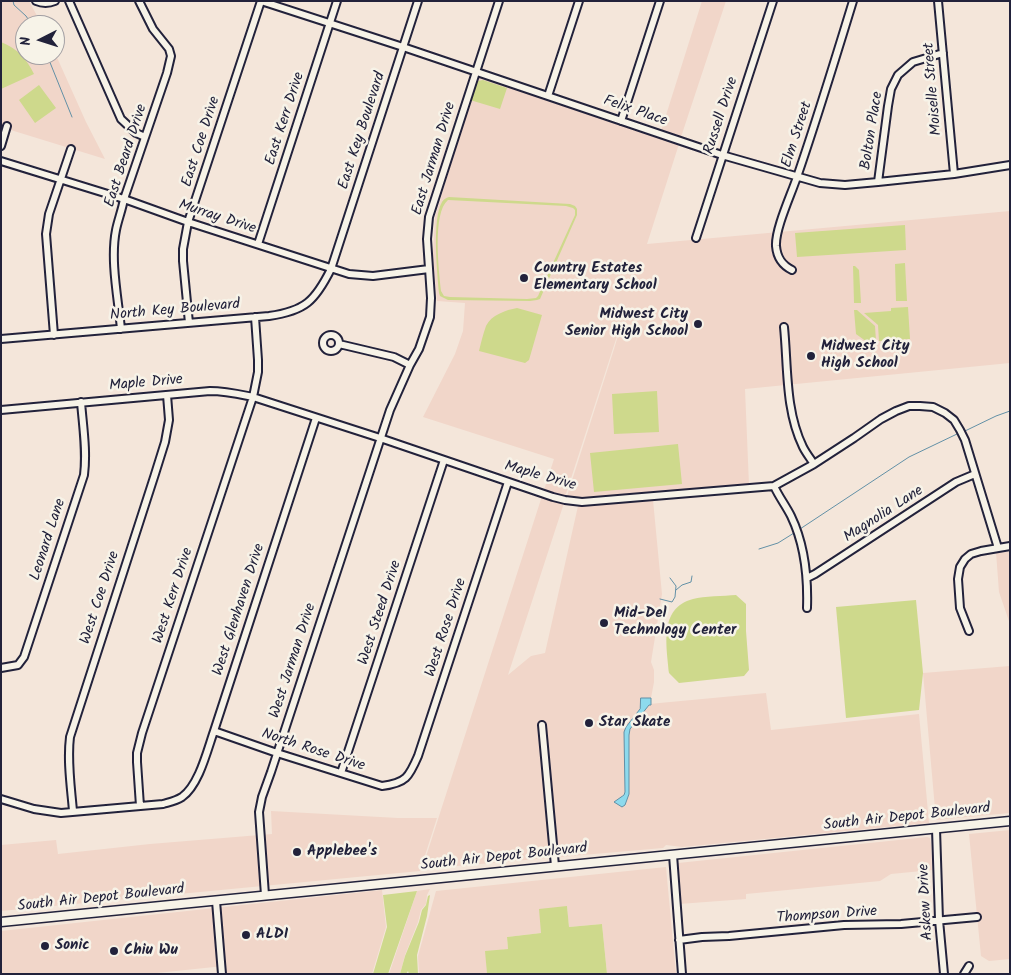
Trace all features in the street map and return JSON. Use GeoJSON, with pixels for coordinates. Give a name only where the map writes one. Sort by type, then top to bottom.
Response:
{"type":"FeatureCollection","features":[{"type":"Feature","properties":{"kind":"main road","name":"South Air Depot Boulevard"},"geometry":{"type":"LineString","coordinates":[[1,922],[1010,822]]}},
{"type":"Feature","properties":{"kind":"street"},"geometry":{"type":"LineString","coordinates":[[36,1],[48,4],[54,1]]}},
{"type":"Feature","properties":{"kind":"street"},"geometry":{"type":"LineString","coordinates":[[69,1],[121,119],[136,133],[145,137]]}},
{"type":"Feature","properties":{"kind":"street","name":"East Beard Drive"},"geometry":{"type":"LineString","coordinates":[[121,329],[114,258],[116,229],[171,56],[169,49],[153,29],[139,1]]}},
{"type":"Feature","properties":{"kind":"street","name":"Felix Place"},"geometry":{"type":"LineString","coordinates":[[261,1],[722,155],[820,183],[834,185],[878,182],[954,174],[1010,165]]}},
{"type":"Feature","properties":{"kind":"street","name":"East Coe Drive"},"geometry":{"type":"LineString","coordinates":[[188,323],[183,249],[188,222],[261,1]]}},
{"type":"Feature","properties":{"kind":"street","name":"East Kerr Drive"},"geometry":{"type":"LineString","coordinates":[[258,244],[337,1]]}},
{"type":"Feature","properties":{"kind":"street","name":"East Key Boulevard"},"geometry":{"type":"LineString","coordinates":[[331,269],[418,1]]}},
{"type":"Feature","properties":{"kind":"street","name":"East Jarman Drive"},"geometry":{"type":"LineString","coordinates":[[380,438],[390,410],[419,349],[430,316],[431,298],[426,239],[429,217],[499,1]]}},
{"type":"Feature","properties":{"kind":"street"},"geometry":{"type":"LineString","coordinates":[[548,96],[579,1]]}},
{"type":"Feature","properties":{"kind":"street"},"geometry":{"type":"LineString","coordinates":[[621,121],[660,1]]}},
{"type":"Feature","properties":{"kind":"street","name":"Russell Drive"},"geometry":{"type":"LineString","coordinates":[[696,238],[773,1]]}},
{"type":"Feature","properties":{"kind":"street","name":"Elm Street"},"geometry":{"type":"LineString","coordinates":[[792,270],[783,264],[778,257],[776,239],[853,1]]}},
{"type":"Feature","properties":{"kind":"street","name":"Moiselle Street"},"geometry":{"type":"LineString","coordinates":[[938,1],[954,174]]}},
{"type":"Feature","properties":{"kind":"street","name":"Bolton Place"},"geometry":{"type":"LineString","coordinates":[[878,182],[891,89],[898,75],[913,62],[943,53]]}},
{"type":"Feature","properties":{"kind":"street"},"geometry":{"type":"LineString","coordinates":[[1,146],[7,126]]}},
{"type":"Feature","properties":{"kind":"street"},"geometry":{"type":"LineString","coordinates":[[54,334],[46,234],[60,180],[71,149]]}},
{"type":"Feature","properties":{"kind":"street","name":"Murray Drive"},"geometry":{"type":"LineString","coordinates":[[1,161],[349,274],[373,276],[429,269]]}},
{"type":"Feature","properties":{"kind":"street","name":"North Key Boulevard"},"geometry":{"type":"LineString","coordinates":[[1,339],[286,314],[297,310],[316,296],[331,269]]}},
{"type":"Feature","properties":{"kind":"street"},"geometry":{"type":"LineString","coordinates":[[253,397],[258,372],[255,317]]}},
{"type":"Feature","properties":{"kind":"street"},"geometry":{"type":"LineString","coordinates":[[784,327],[793,416],[804,448],[814,464]]}},
{"type":"Feature","properties":{"kind":"street"},"geometry":{"type":"LineString","coordinates":[[339,344],[394,357],[410,365]]}},
{"type":"Feature","properties":{"kind":"street","name":"Maple Drive"},"geometry":{"type":"LineString","coordinates":[[1,410],[167,394],[222,391],[253,397],[508,482],[566,500],[582,502],[774,486],[814,464],[896,411],[909,406],[933,407],[954,420],[965,440],[998,548]]}},
{"type":"Feature","properties":{"kind":"street","name":"West Coe Drive"},"geometry":{"type":"LineString","coordinates":[[73,811],[69,756],[70,737],[165,442],[168,420],[167,394]]}},
{"type":"Feature","properties":{"kind":"street","name":"West Kerr Drive"},"geometry":{"type":"LineString","coordinates":[[140,806],[137,753],[142,733],[253,397]]}},
{"type":"Feature","properties":{"kind":"street","name":"Leonard Lane"},"geometry":{"type":"LineString","coordinates":[[1,668],[18,665],[24,657],[84,475],[86,449],[81,402]]}},
{"type":"Feature","properties":{"kind":"street","name":"West Glenhaven Drive"},"geometry":{"type":"LineString","coordinates":[[140,806],[175,801],[191,789],[194,784],[214,731],[316,418]]}},
{"type":"Feature","properties":{"kind":"street","name":"West Jarman Drive"},"geometry":{"type":"LineString","coordinates":[[265,895],[259,812],[262,797],[380,438]]}},
{"type":"Feature","properties":{"kind":"street","name":"West Steed Drive"},"geometry":{"type":"LineString","coordinates":[[341,773],[444,460]]}},
{"type":"Feature","properties":{"kind":"street","name":"Magnolia Lane"},"geometry":{"type":"LineString","coordinates":[[807,578],[956,482],[975,474]]}},
{"type":"Feature","properties":{"kind":"street","name":"West Rose Drive"},"geometry":{"type":"LineString","coordinates":[[404,780],[411,771],[418,756],[508,482]]}},
{"type":"Feature","properties":{"kind":"street"},"geometry":{"type":"LineString","coordinates":[[774,486],[790,515],[799,537],[807,578],[807,608]]}},
{"type":"Feature","properties":{"kind":"street"},"geometry":{"type":"LineString","coordinates":[[969,631],[960,608],[958,579],[960,567],[965,559],[972,554],[982,550],[1010,546]]}},
{"type":"Feature","properties":{"kind":"street"},"geometry":{"type":"LineString","coordinates":[[542,725],[555,866]]}},
{"type":"Feature","properties":{"kind":"street","name":"North Rose Drive"},"geometry":{"type":"LineString","coordinates":[[214,731],[382,786],[404,780]]}},
{"type":"Feature","properties":{"kind":"street"},"geometry":{"type":"LineString","coordinates":[[1,800],[34,809],[61,812],[140,806]]}},
{"type":"Feature","properties":{"kind":"street","name":"Askew Drive"},"geometry":{"type":"LineString","coordinates":[[936,829],[939,920],[944,974]]}},
{"type":"Feature","properties":{"kind":"street"},"geometry":{"type":"LineString","coordinates":[[673,855],[682,974]]}},
{"type":"Feature","properties":{"kind":"street"},"geometry":{"type":"LineString","coordinates":[[216,901],[222,974]]}},
{"type":"Feature","properties":{"kind":"street","name":"Thompson Drive"},"geometry":{"type":"LineString","coordinates":[[679,940],[844,925],[901,924],[976,916]]}},
{"type":"Feature","properties":{"kind":"street"},"geometry":{"type":"LineString","coordinates":[[964,974],[969,966]]}},
{"type":"Feature","properties":{"kind":"shaded area"},"geometry":{"type":"Polygon","coordinates":[[[1,1],[29,1],[37,15],[15,15],[15,65],[60,65],[105,159],[1,127],[1,1]]]}},
{"type":"Feature","properties":{"kind":"shaded area"},"geometry":{"type":"Polygon","coordinates":[[[702,1],[726,1],[681,137],[661,131],[702,1]]]}},
{"type":"Feature","properties":{"kind":"shaded area"},"geometry":{"type":"Polygon","coordinates":[[[479,78],[679,144],[647,244],[1010,211],[1010,363],[745,389],[749,485],[646,494],[577,498],[567,496],[629,299],[565,497],[544,490],[554,459],[423,417],[455,354],[463,331],[465,303],[437,301],[433,255],[435,217],[476,80],[479,78]]]}},
{"type":"Feature","properties":{"kind":"shaded area"},"geometry":{"type":"Polygon","coordinates":[[[542,496],[564,503],[508,675],[531,656],[545,653],[578,506],[653,500],[662,594],[651,662],[654,670],[654,682],[651,698],[641,698],[640,709],[625,729],[625,792],[622,796],[625,805],[629,794],[630,729],[649,704],[766,693],[771,730],[919,714],[929,823],[682,847],[666,845],[663,848],[422,869],[542,496]]]}},
{"type":"Feature","properties":{"kind":"shaded area"},"geometry":{"type":"Polygon","coordinates":[[[1010,551],[1010,624],[999,592],[996,552],[1010,551]]]}},
{"type":"Feature","properties":{"kind":"shaded area"},"geometry":{"type":"Polygon","coordinates":[[[1010,666],[1010,813],[936,820],[923,673],[1010,666]]]}},
{"type":"Feature","properties":{"kind":"shaded area"},"geometry":{"type":"Polygon","coordinates":[[[271,811],[398,818],[437,818],[420,871],[1,911],[1,845],[56,840],[58,854],[272,834],[271,811]]]}},
{"type":"Feature","properties":{"kind":"shaded area"},"geometry":{"type":"Polygon","coordinates":[[[1010,830],[1010,959],[989,961],[981,956],[969,834],[1010,830]]]}},
{"type":"Feature","properties":{"kind":"shaded area"},"geometry":{"type":"Polygon","coordinates":[[[930,838],[931,844],[932,870],[891,874],[880,881],[746,894],[746,899],[679,904],[676,867],[678,863],[930,838]]]}},
{"type":"Feature","properties":{"kind":"shaded area"},"geometry":{"type":"Polygon","coordinates":[[[666,867],[676,974],[607,974],[602,924],[569,927],[567,906],[541,933],[507,937],[508,949],[486,952],[487,974],[419,974],[418,956],[436,891],[666,867]]]}},
{"type":"Feature","properties":{"kind":"shaded area"},"geometry":{"type":"Polygon","coordinates":[[[430,889],[426,904],[421,910],[405,955],[400,974],[389,974],[417,891],[430,889]]]}},
{"type":"Feature","properties":{"kind":"shaded area"},"geometry":{"type":"Polygon","coordinates":[[[382,890],[386,927],[372,974],[225,974],[224,966],[147,974],[1,974],[1,931],[382,890]]]}},
{"type":"Feature","properties":{"kind":"green space"},"geometry":{"type":"Polygon","coordinates":[[[1,42],[15,50],[15,65],[29,65],[34,74],[1,89],[1,42]]]}},
{"type":"Feature","properties":{"kind":"green space"},"geometry":{"type":"Polygon","coordinates":[[[483,80],[507,88],[500,109],[470,100],[477,81],[483,80]]]}},
{"type":"Feature","properties":{"kind":"green space"},"geometry":{"type":"Polygon","coordinates":[[[39,85],[56,108],[35,123],[19,100],[39,85]]]}},
{"type":"Feature","properties":{"kind":"green space"},"geometry":{"type":"Polygon","coordinates":[[[449,197],[570,204],[575,206],[577,215],[540,299],[530,301],[448,300],[440,296],[436,259],[437,220],[442,202],[449,197]],[[448,200],[443,207],[438,229],[439,270],[441,291],[444,296],[536,298],[575,215],[573,208],[566,206],[448,200]]]}},
{"type":"Feature","properties":{"kind":"green space"},"geometry":{"type":"Polygon","coordinates":[[[905,225],[906,250],[797,257],[795,233],[905,225]]]}},
{"type":"Feature","properties":{"kind":"green space"},"geometry":{"type":"Polygon","coordinates":[[[905,263],[907,301],[896,301],[895,264],[905,263]]]}},
{"type":"Feature","properties":{"kind":"green space"},"geometry":{"type":"Polygon","coordinates":[[[853,266],[859,270],[861,303],[854,303],[853,266]]]}},
{"type":"Feature","properties":{"kind":"green space"},"geometry":{"type":"Polygon","coordinates":[[[908,307],[910,339],[879,341],[878,325],[864,313],[891,311],[891,308],[908,307]]]}},
{"type":"Feature","properties":{"kind":"green space"},"geometry":{"type":"Polygon","coordinates":[[[517,308],[542,315],[529,360],[525,363],[479,351],[488,322],[499,314],[517,308]]]}},
{"type":"Feature","properties":{"kind":"green space"},"geometry":{"type":"Polygon","coordinates":[[[854,310],[857,310],[875,326],[876,341],[867,342],[856,334],[854,310]]]}},
{"type":"Feature","properties":{"kind":"green space"},"geometry":{"type":"Polygon","coordinates":[[[657,391],[659,432],[614,434],[612,394],[657,391]]]}},
{"type":"Feature","properties":{"kind":"green space"},"geometry":{"type":"Polygon","coordinates":[[[678,444],[682,484],[594,492],[590,453],[678,444]]]}},
{"type":"Feature","properties":{"kind":"green space"},"geometry":{"type":"Polygon","coordinates":[[[736,595],[746,604],[749,670],[744,676],[679,683],[669,673],[666,641],[669,620],[674,611],[682,604],[693,599],[736,595]]]}},
{"type":"Feature","properties":{"kind":"green space"},"geometry":{"type":"Polygon","coordinates":[[[916,600],[923,673],[919,710],[846,718],[836,607],[916,600]]]}},
{"type":"Feature","properties":{"kind":"green space"},"geometry":{"type":"Polygon","coordinates":[[[417,891],[388,974],[373,974],[387,927],[383,895],[417,891]]]}},
{"type":"Feature","properties":{"kind":"green space"},"geometry":{"type":"Polygon","coordinates":[[[430,895],[427,916],[417,955],[418,974],[409,974],[408,971],[406,974],[400,974],[422,910],[430,895]]]}},
{"type":"Feature","properties":{"kind":"green space"},"geometry":{"type":"Polygon","coordinates":[[[567,906],[569,927],[602,924],[607,974],[487,974],[485,951],[508,949],[507,937],[541,933],[539,909],[567,906]]]}},
{"type":"Feature","properties":{"kind":"water"},"geometry":{"type":"Polygon","coordinates":[[[641,698],[651,698],[651,705],[649,705],[630,729],[629,794],[625,805],[622,807],[614,802],[624,795],[625,792],[624,732],[640,709],[641,698]]]}},
{"type":"Feature","properties":{"kind":"waterway"},"geometry":{"type":"LineString","coordinates":[[13,1],[14,5],[25,15]]}},
{"type":"Feature","properties":{"kind":"waterway"},"geometry":{"type":"LineString","coordinates":[[51,65],[72,117]]}},
{"type":"Feature","properties":{"kind":"waterway"},"geometry":{"type":"LineString","coordinates":[[965,431],[1010,411]]}},
{"type":"Feature","properties":{"kind":"waterway"},"geometry":{"type":"LineString","coordinates":[[800,529],[909,457],[957,434]]}},
{"type":"Feature","properties":{"kind":"waterway"},"geometry":{"type":"LineString","coordinates":[[759,549],[778,543],[794,533]]}},
{"type":"Feature","properties":{"kind":"waterway"},"geometry":{"type":"LineString","coordinates":[[676,590],[682,585],[691,582],[692,576]]}},
{"type":"Feature","properties":{"kind":"waterway"},"geometry":{"type":"LineString","coordinates":[[660,599],[672,602],[675,597],[676,586],[670,578]]}},
{"type":"Feature","properties":{"kind":"place","name":"Country Estates Elementary School"},"geometry":{"type":"Point","coordinates":[524,278]}},
{"type":"Feature","properties":{"kind":"place","name":"Midwest City Senior High School"},"geometry":{"type":"Point","coordinates":[698,324]}},
{"type":"Feature","properties":{"kind":"place","name":"Midwest City High School"},"geometry":{"type":"Point","coordinates":[811,356]}},
{"type":"Feature","properties":{"kind":"place","name":"Mid-Del Technology Center"},"geometry":{"type":"Point","coordinates":[604,623]}},
{"type":"Feature","properties":{"kind":"place","name":"Star Skate"},"geometry":{"type":"Point","coordinates":[589,723]}},
{"type":"Feature","properties":{"kind":"place","name":"Applebee's"},"geometry":{"type":"Point","coordinates":[297,852]}},
{"type":"Feature","properties":{"kind":"place","name":"ALDI"},"geometry":{"type":"Point","coordinates":[246,935]}},
{"type":"Feature","properties":{"kind":"place","name":"Sonic"},"geometry":{"type":"Point","coordinates":[45,946]}},
{"type":"Feature","properties":{"kind":"place","name":"Chiu Wu"},"geometry":{"type":"Point","coordinates":[114,951]}}]}
